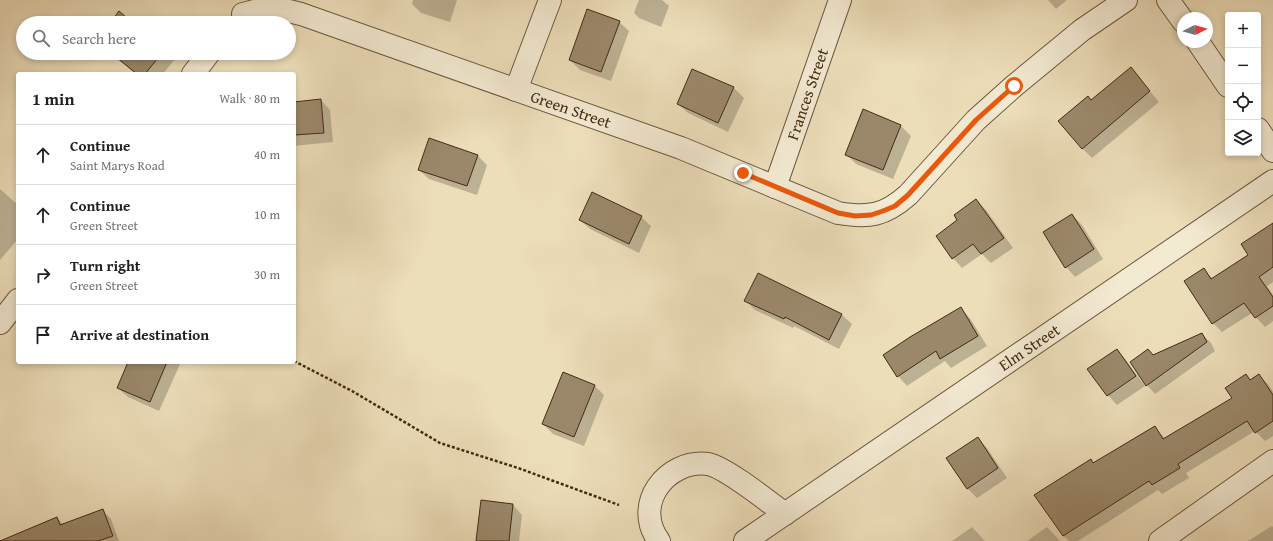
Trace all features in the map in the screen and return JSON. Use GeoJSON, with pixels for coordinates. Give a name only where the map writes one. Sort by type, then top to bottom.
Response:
{"type":"FeatureCollection","features":[{"type":"Feature","properties":{"kind":"street"},"geometry":{"type":"LineString","coordinates":[[516,90],[550,0]]}},
{"type":"Feature","properties":{"kind":"street","name":"Frances Street"},"geometry":{"type":"LineString","coordinates":[[775,188],[840,0]]}},
{"type":"Feature","properties":{"kind":"street","name":"Green Street"},"geometry":{"type":"LineString","coordinates":[[241,12],[262,9],[281,9],[301,14],[681,148],[838,213],[855,216],[871,215],[895,206],[908,195],[976,120],[1014,86],[1082,30],[1126,0]]}},
{"type":"Feature","properties":{"kind":"street"},"geometry":{"type":"LineString","coordinates":[[1168,0],[1177,13]]}},
{"type":"Feature","properties":{"kind":"street"},"geometry":{"type":"LineString","coordinates":[[1202,48],[1227,84]]}},
{"type":"Feature","properties":{"kind":"street"},"geometry":{"type":"LineString","coordinates":[[195,72],[204,60]]}},
{"type":"Feature","properties":{"kind":"street"},"geometry":{"type":"LineString","coordinates":[[1261,133],[1273,151]]}},
{"type":"Feature","properties":{"kind":"street","name":"Elm Street"},"geometry":{"type":"LineString","coordinates":[[745,541],[1273,181]]}},
{"type":"Feature","properties":{"kind":"street"},"geometry":{"type":"LineString","coordinates":[[0,323],[16,303]]}},
{"type":"Feature","properties":{"kind":"street"},"geometry":{"type":"LineString","coordinates":[[1160,541],[1273,461]]}},
{"type":"Feature","properties":{"kind":"street"},"geometry":{"type":"LineString","coordinates":[[659,541],[650,520],[649,514],[651,501],[658,485],[671,472],[688,465],[709,464],[722,469],[785,514]]}},
{"type":"Feature","properties":{"kind":"path"},"geometry":{"type":"LineString","coordinates":[[296,362],[352,391],[440,443],[518,468],[619,505]]}},
{"type":"Feature","properties":{"kind":"building"},"geometry":{"type":"Polygon","coordinates":[[[587,9],[620,21],[601,72],[569,60],[587,9]]]}},
{"type":"Feature","properties":{"kind":"building"},"geometry":{"type":"Polygon","coordinates":[[[119,11],[125,16],[115,16],[119,11]]]}},
{"type":"Feature","properties":{"kind":"building"},"geometry":{"type":"Polygon","coordinates":[[[120,60],[156,60],[147,72],[135,72],[120,60]]]}},
{"type":"Feature","properties":{"kind":"building"},"geometry":{"type":"Polygon","coordinates":[[[1131,67],[1150,91],[1082,149],[1058,121],[1088,96],[1091,100],[1131,67]]]}},
{"type":"Feature","properties":{"kind":"building"},"geometry":{"type":"Polygon","coordinates":[[[692,69],[734,87],[718,123],[677,104],[692,69]]]}},
{"type":"Feature","properties":{"kind":"building"},"geometry":{"type":"Polygon","coordinates":[[[321,99],[324,133],[296,135],[296,102],[321,99]]]}},
{"type":"Feature","properties":{"kind":"building"},"geometry":{"type":"Polygon","coordinates":[[[863,109],[901,125],[883,170],[845,155],[863,109]]]}},
{"type":"Feature","properties":{"kind":"building"},"geometry":{"type":"Polygon","coordinates":[[[429,138],[478,155],[467,186],[418,170],[429,138]]]}},
{"type":"Feature","properties":{"kind":"building"},"geometry":{"type":"Polygon","coordinates":[[[592,192],[642,216],[629,244],[579,220],[592,192]]]}},
{"type":"Feature","properties":{"kind":"building"},"geometry":{"type":"Polygon","coordinates":[[[976,199],[1004,238],[981,254],[973,244],[952,259],[936,236],[957,220],[954,215],[976,199]]]}},
{"type":"Feature","properties":{"kind":"building"},"geometry":{"type":"Polygon","coordinates":[[[1072,214],[1094,249],[1065,268],[1043,232],[1072,214]]]}},
{"type":"Feature","properties":{"kind":"building"},"geometry":{"type":"Polygon","coordinates":[[[1273,223],[1273,267],[1259,277],[1273,297],[1273,306],[1255,318],[1244,303],[1212,324],[1184,281],[1204,268],[1211,279],[1248,255],[1241,244],[1273,223]]]}},
{"type":"Feature","properties":{"kind":"building"},"geometry":{"type":"Polygon","coordinates":[[[758,273],[842,314],[829,340],[785,317],[784,319],[744,301],[758,273]]]}},
{"type":"Feature","properties":{"kind":"building"},"geometry":{"type":"Polygon","coordinates":[[[961,307],[978,336],[940,359],[936,351],[897,377],[883,355],[961,307]]]}},
{"type":"Feature","properties":{"kind":"building"},"geometry":{"type":"Polygon","coordinates":[[[1202,333],[1207,342],[1146,386],[1130,362],[1148,349],[1153,355],[1202,333]]]}},
{"type":"Feature","properties":{"kind":"building"},"geometry":{"type":"Polygon","coordinates":[[[1117,349],[1136,376],[1107,396],[1087,369],[1117,349]]]}},
{"type":"Feature","properties":{"kind":"building"},"geometry":{"type":"Polygon","coordinates":[[[127,364],[166,364],[150,402],[117,388],[127,364]]]}},
{"type":"Feature","properties":{"kind":"building"},"geometry":{"type":"Polygon","coordinates":[[[563,372],[595,385],[574,437],[542,424],[563,372]]]}},
{"type":"Feature","properties":{"kind":"building"},"geometry":{"type":"Polygon","coordinates":[[[1246,374],[1250,380],[1259,374],[1273,395],[1273,421],[1255,433],[1247,421],[1178,464],[1180,468],[1152,485],[1149,481],[1063,536],[1034,495],[1091,459],[1093,463],[1155,426],[1163,439],[1232,398],[1225,388],[1246,374]]]}},
{"type":"Feature","properties":{"kind":"building"},"geometry":{"type":"Polygon","coordinates":[[[978,437],[998,468],[967,489],[946,458],[978,437]]]}},
{"type":"Feature","properties":{"kind":"building"},"geometry":{"type":"Polygon","coordinates":[[[481,500],[513,504],[509,541],[476,541],[481,500]]]}},
{"type":"Feature","properties":{"kind":"building"},"geometry":{"type":"Polygon","coordinates":[[[103,509],[113,536],[98,541],[0,541],[57,517],[60,525],[103,509]]]}},
{"type":"Feature","properties":{"kind":"route"},"geometry":{"type":"LineString","coordinates":[[743,173],[775,188],[838,213],[855,216],[871,215],[895,206],[908,195],[976,120],[1014,86]]}}]}
